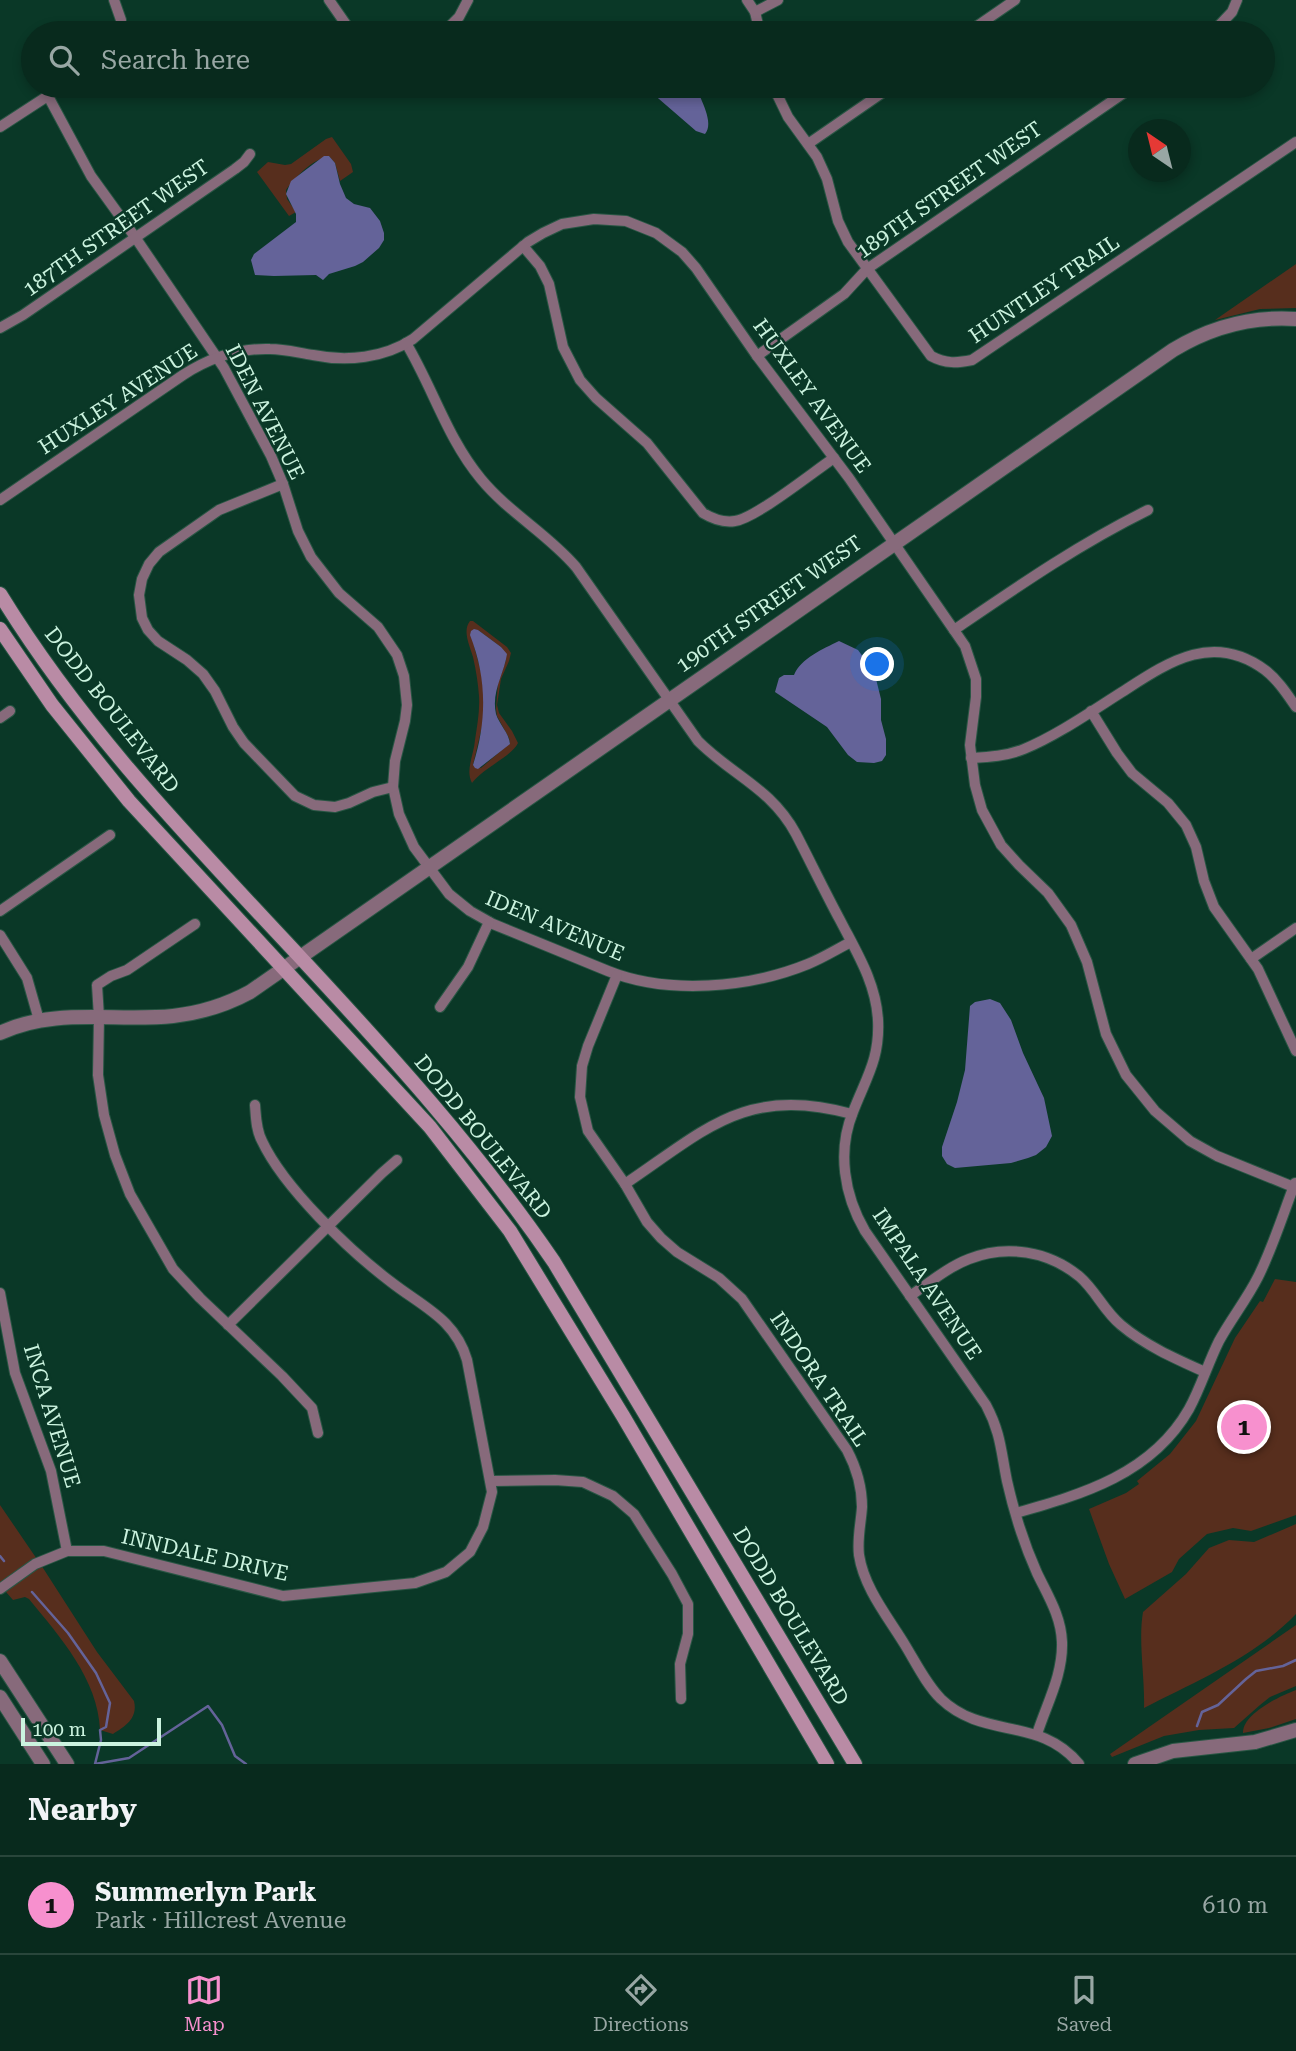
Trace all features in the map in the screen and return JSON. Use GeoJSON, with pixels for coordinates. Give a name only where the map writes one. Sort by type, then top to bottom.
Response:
{"type":"FeatureCollection","features":[{"type":"Feature","properties":{"kind":"main road","name":"DODD BOULEVARD"},"geometry":{"type":"LineString","coordinates":[[0,594],[46,664],[110,748],[180,829],[300,956],[430,1101],[523,1215],[855,1764]]}},
{"type":"Feature","properties":{"kind":"main road","name":"DODD BOULEVARD"},"geometry":{"type":"LineString","coordinates":[[0,628],[52,705],[129,802],[430,1127],[510,1231],[623,1416],[828,1764]]}},
{"type":"Feature","properties":{"kind":"street"},"geometry":{"type":"LineString","coordinates":[[114,0],[121,21]]}},
{"type":"Feature","properties":{"kind":"street"},"geometry":{"type":"LineString","coordinates":[[329,0],[344,21]]}},
{"type":"Feature","properties":{"kind":"street"},"geometry":{"type":"LineString","coordinates":[[455,21],[468,0]]}},
{"type":"Feature","properties":{"kind":"street"},"geometry":{"type":"LineString","coordinates":[[747,0],[757,21]]}},
{"type":"Feature","properties":{"kind":"street"},"geometry":{"type":"LineString","coordinates":[[755,12],[778,0]]}},
{"type":"Feature","properties":{"kind":"street"},"geometry":{"type":"LineString","coordinates":[[984,21],[1015,0]]}},
{"type":"Feature","properties":{"kind":"street"},"geometry":{"type":"LineString","coordinates":[[1223,21],[1232,12],[1237,0]]}},
{"type":"Feature","properties":{"kind":"street"},"geometry":{"type":"LineString","coordinates":[[0,127],[45,98]]}},
{"type":"Feature","properties":{"kind":"street","name":"IDEN AVENUE"},"geometry":{"type":"LineString","coordinates":[[49,98],[91,176],[218,357],[267,449],[283,484],[298,531],[311,557],[339,593],[379,627],[391,645],[404,676],[406,713],[395,761],[393,787],[397,808],[404,828],[428,867],[456,901],[489,922],[617,975],[678,985],[727,984],[793,969],[851,942]]}},
{"type":"Feature","properties":{"kind":"street","name":"HUNTLEY TRAIL"},"geometry":{"type":"LineString","coordinates":[[779,98],[788,117],[817,158],[827,179],[838,221],[848,242],[931,356],[941,362],[972,360],[1296,142]]}},
{"type":"Feature","properties":{"kind":"street"},"geometry":{"type":"LineString","coordinates":[[808,144],[875,98]]}},
{"type":"Feature","properties":{"kind":"street","name":"189TH STREET WEST"},"geometry":{"type":"LineString","coordinates":[[757,356],[844,294],[867,269],[1116,98]]}},
{"type":"Feature","properties":{"kind":"street","name":"187TH STREET WEST"},"geometry":{"type":"LineString","coordinates":[[0,328],[23,315],[235,169],[250,154]]}},
{"type":"Feature","properties":{"kind":"street","name":"HUXLEY AVENUE"},"geometry":{"type":"LineString","coordinates":[[0,500],[183,375],[218,357],[268,349],[321,356],[362,357],[380,354],[406,343],[523,246],[552,228],[583,219],[616,219],[647,228],[665,239],[689,260],[757,356],[834,457],[969,655],[976,679],[971,758],[978,798],[994,834],[1010,856],[1056,903],[1077,937],[1087,962],[1106,1034],[1135,1088],[1166,1122],[1197,1145],[1231,1162],[1295,1185]]}},
{"type":"Feature","properties":{"kind":"street"},"geometry":{"type":"LineString","coordinates":[[523,246],[540,266],[549,284],[563,347],[580,380],[596,398],[648,443],[693,504],[703,513],[727,522],[747,517],[834,457]]}},
{"type":"Feature","properties":{"kind":"street","name":"190TH STREET WEST"},"geometry":{"type":"LineString","coordinates":[[0,1033],[39,1020],[57,1018],[158,1017],[201,1011],[244,995],[1185,342],[1241,322],[1267,318],[1296,319]]}},
{"type":"Feature","properties":{"kind":"street","name":"IMPALA AVENUE"},"geometry":{"type":"LineString","coordinates":[[406,343],[428,382],[446,426],[483,482],[571,561],[703,747],[761,790],[783,813],[870,982],[876,1005],[876,1051],[871,1072],[852,1114],[846,1140],[846,1181],[864,1231],[982,1399],[1000,1437],[1016,1513],[1032,1562],[1058,1615],[1062,1640],[1058,1678],[1037,1734]]}},
{"type":"Feature","properties":{"kind":"street"},"geometry":{"type":"LineString","coordinates":[[283,484],[219,510],[159,552],[142,579],[139,603],[142,618],[158,641],[203,674],[244,743],[289,791],[301,800],[321,807],[335,807],[393,787]]}},
{"type":"Feature","properties":{"kind":"street"},"geometry":{"type":"LineString","coordinates":[[954,630],[1057,560],[1148,510]]}},
{"type":"Feature","properties":{"kind":"street"},"geometry":{"type":"LineString","coordinates":[[971,758],[1000,756],[1022,750],[1168,663],[1191,654],[1207,652],[1233,656],[1256,665],[1280,685],[1296,707]]}},
{"type":"Feature","properties":{"kind":"street"},"geometry":{"type":"LineString","coordinates":[[1091,711],[1132,773],[1168,803],[1182,819],[1196,847],[1204,881],[1214,907],[1266,984],[1296,1051]]}},
{"type":"Feature","properties":{"kind":"street"},"geometry":{"type":"LineString","coordinates":[[0,911],[110,835]]}},
{"type":"Feature","properties":{"kind":"street"},"geometry":{"type":"LineString","coordinates":[[440,1007],[468,967],[489,922]]}},
{"type":"Feature","properties":{"kind":"street"},"geometry":{"type":"LineString","coordinates":[[195,924],[128,970],[97,985],[98,1075],[104,1115],[130,1194],[173,1269],[312,1408],[318,1433]]}},
{"type":"Feature","properties":{"kind":"street"},"geometry":{"type":"LineString","coordinates":[[1251,959],[1296,928]]}},
{"type":"Feature","properties":{"kind":"street"},"geometry":{"type":"LineString","coordinates":[[0,935],[27,978],[39,1020]]}},
{"type":"Feature","properties":{"kind":"street","name":"INDORA TRAIL"},"geometry":{"type":"LineString","coordinates":[[617,975],[585,1055],[580,1078],[580,1097],[588,1131],[625,1184],[647,1222],[661,1238],[677,1252],[719,1278],[742,1299],[847,1450],[860,1490],[862,1508],[859,1539],[863,1572],[872,1592],[928,1683],[941,1699],[966,1716],[988,1725],[1037,1734],[1057,1744],[1079,1764]]}},
{"type":"Feature","properties":{"kind":"street"},"geometry":{"type":"LineString","coordinates":[[625,1184],[712,1125],[743,1112],[793,1104],[852,1114]]}},
{"type":"Feature","properties":{"kind":"street","name":"INNDALE DRIVE"},"geometry":{"type":"LineString","coordinates":[[0,1589],[35,1564],[67,1551],[104,1551],[283,1596],[415,1583],[446,1572],[470,1552],[483,1527],[492,1492],[492,1481],[464,1351],[453,1330],[431,1310],[379,1273],[328,1226],[295,1189],[262,1142],[258,1133],[255,1105]]}},
{"type":"Feature","properties":{"kind":"street"},"geometry":{"type":"LineString","coordinates":[[228,1325],[397,1160]]}},
{"type":"Feature","properties":{"kind":"street"},"geometry":{"type":"LineString","coordinates":[[1016,1513],[1093,1489],[1145,1460],[1161,1445],[1183,1418],[1222,1336],[1259,1275],[1295,1185]]}},
{"type":"Feature","properties":{"kind":"street"},"geometry":{"type":"LineString","coordinates":[[910,1296],[958,1264],[980,1255],[1012,1251],[1041,1256],[1061,1264],[1079,1276],[1109,1313],[1136,1336],[1167,1355],[1205,1372]]}},
{"type":"Feature","properties":{"kind":"street","name":"INCA AVENUE"},"geometry":{"type":"LineString","coordinates":[[0,1293],[15,1373],[51,1471],[67,1551]]}},
{"type":"Feature","properties":{"kind":"street"},"geometry":{"type":"LineString","coordinates":[[492,1481],[583,1482],[613,1496],[634,1514],[688,1604],[688,1634],[680,1664],[681,1699]]}},
{"type":"Feature","properties":{"kind":"street"},"geometry":{"type":"LineString","coordinates":[[0,1661],[67,1764]]}},
{"type":"Feature","properties":{"kind":"street"},"geometry":{"type":"LineString","coordinates":[[0,1696],[43,1764]]}},
{"type":"Feature","properties":{"kind":"street"},"geometry":{"type":"LineString","coordinates":[[1135,1764],[1173,1751],[1255,1742],[1296,1730]]}},
{"type":"Feature","properties":{"kind":"shaded area"},"geometry":{"type":"Polygon","coordinates":[[[658,98],[701,98],[708,117],[708,129],[705,134],[696,131],[658,98]]]}},
{"type":"Feature","properties":{"kind":"shaded area"},"geometry":{"type":"Polygon","coordinates":[[[332,137],[351,164],[353,172],[340,181],[335,163],[329,156],[311,165],[286,190],[287,199],[296,212],[289,216],[257,172],[268,162],[291,164],[332,137]]]}},
{"type":"Feature","properties":{"kind":"shaded area"},"geometry":{"type":"Polygon","coordinates":[[[324,156],[329,156],[335,163],[346,198],[354,204],[370,208],[380,221],[384,240],[363,262],[329,274],[323,280],[316,275],[255,275],[251,260],[254,254],[296,222],[296,214],[286,194],[291,181],[324,156]]]}},
{"type":"Feature","properties":{"kind":"shaded area"},"geometry":{"type":"Polygon","coordinates":[[[1296,264],[1296,308],[1260,309],[1215,320],[1296,264]]]}},
{"type":"Feature","properties":{"kind":"shaded area"},"geometry":{"type":"Polygon","coordinates":[[[473,621],[511,653],[501,679],[497,705],[499,713],[518,743],[472,783],[470,768],[479,702],[475,667],[467,634],[468,625],[473,621]],[[478,630],[474,646],[484,683],[484,718],[473,765],[481,768],[510,743],[496,709],[498,683],[506,660],[501,647],[478,630]]]}},
{"type":"Feature","properties":{"kind":"shaded area"},"geometry":{"type":"Polygon","coordinates":[[[474,629],[507,654],[496,691],[495,706],[497,718],[510,744],[478,769],[473,765],[481,732],[483,700],[480,667],[470,635],[474,629]]]}},
{"type":"Feature","properties":{"kind":"shaded area"},"geometry":{"type":"Polygon","coordinates":[[[839,641],[858,650],[876,679],[886,739],[886,755],[882,761],[857,762],[848,755],[827,727],[775,692],[779,678],[794,675],[807,659],[839,641]]]}},
{"type":"Feature","properties":{"kind":"shaded area"},"geometry":{"type":"Polygon","coordinates":[[[990,999],[1000,1003],[1011,1020],[1044,1098],[1052,1136],[1046,1147],[1028,1158],[1011,1163],[955,1168],[947,1164],[942,1156],[942,1147],[965,1070],[970,1006],[975,1002],[990,999]]]}},
{"type":"Feature","properties":{"kind":"shaded area"},"geometry":{"type":"Polygon","coordinates":[[[1275,1279],[1296,1282],[1296,1515],[1251,1531],[1233,1528],[1207,1534],[1179,1559],[1172,1572],[1125,1599],[1089,1509],[1126,1493],[1170,1454],[1196,1421],[1235,1338],[1260,1301],[1263,1302],[1275,1279]]]}},
{"type":"Feature","properties":{"kind":"shaded area"},"geometry":{"type":"Polygon","coordinates":[[[0,1505],[97,1652],[134,1701],[133,1717],[113,1734],[100,1730],[92,1693],[65,1644],[29,1599],[25,1597],[13,1600],[0,1585],[0,1505]]]}},
{"type":"Feature","properties":{"kind":"shaded area"},"geometry":{"type":"Polygon","coordinates":[[[1296,1524],[1296,1614],[1244,1656],[1144,1708],[1141,1635],[1143,1612],[1186,1574],[1209,1548],[1229,1540],[1254,1542],[1296,1524]]]}},
{"type":"Feature","properties":{"kind":"shaded area"},"geometry":{"type":"Polygon","coordinates":[[[1296,1625],[1296,1686],[1270,1697],[1234,1728],[1164,1736],[1112,1757],[1110,1754],[1296,1625]]]}},
{"type":"Feature","properties":{"kind":"shaded area"},"geometry":{"type":"Polygon","coordinates":[[[1296,1690],[1296,1719],[1243,1733],[1244,1726],[1255,1713],[1272,1701],[1296,1690]]]}},
{"type":"Feature","properties":{"kind":"waterway"},"geometry":{"type":"LineString","coordinates":[[0,1556],[4,1561]]}},
{"type":"Feature","properties":{"kind":"waterway"},"geometry":{"type":"LineString","coordinates":[[32,1592],[68,1633],[96,1673],[110,1703],[106,1727],[100,1730],[101,1740],[95,1764],[129,1758],[208,1706],[222,1725],[235,1756],[246,1764]]}},
{"type":"Feature","properties":{"kind":"waterway"},"geometry":{"type":"LineString","coordinates":[[1197,1726],[1202,1712],[1218,1705],[1256,1671],[1283,1666],[1296,1660]]}},
{"type":"Feature","properties":{"kind":"place","name":"Summerlyn Park"},"geometry":{"type":"Point","coordinates":[1244,1427]}}]}
